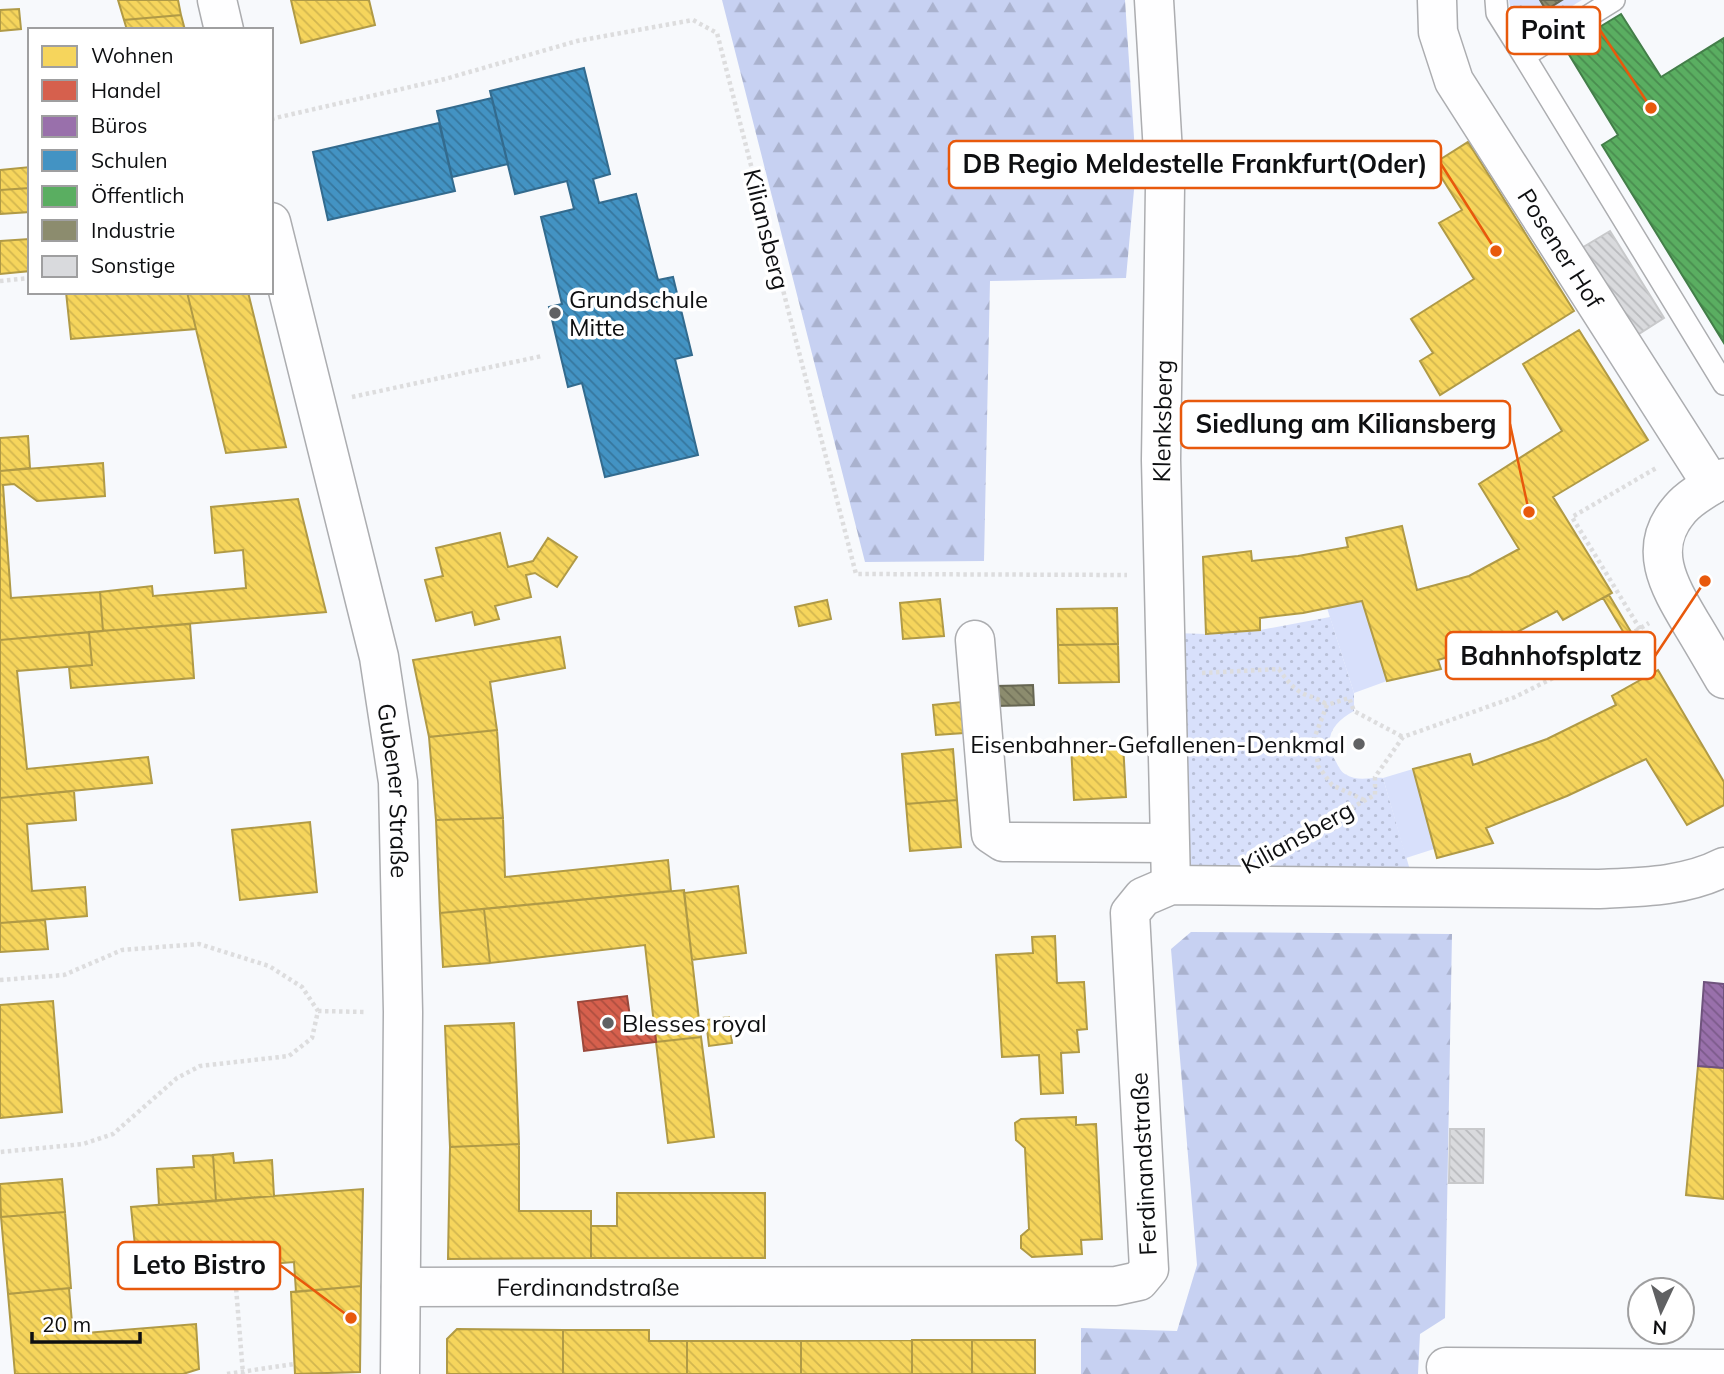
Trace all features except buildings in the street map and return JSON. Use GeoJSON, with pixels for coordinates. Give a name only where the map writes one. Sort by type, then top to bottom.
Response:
{"type":"FeatureCollection","features":[{"type":"Feature","properties":{"kind":"street"},"geometry":{"type":"LineString","coordinates":[[217,0],[224,28]]}},
{"type":"Feature","properties":{"kind":"street","name":"Klenksberg"},"geometry":{"type":"LineString","coordinates":[[1154,0],[1165,187],[1161,460],[1171,885]]}},
{"type":"Feature","properties":{"kind":"street","name":"Posener Hof"},"geometry":{"type":"LineString","coordinates":[[1437,0],[1438,32],[1454,81],[1718,482]]}},
{"type":"Feature","properties":{"kind":"street","name":"Gubener Straße"},"geometry":{"type":"LineString","coordinates":[[273,230],[379,657],[398,782],[403,1012],[400,1374]]}},
{"type":"Feature","properties":{"kind":"street"},"geometry":{"type":"LineString","coordinates":[[1718,482],[1679,509],[1667,531],[1662,556],[1666,578],[1724,679]]}},
{"type":"Feature","properties":{"kind":"street"},"geometry":{"type":"LineString","coordinates":[[975,640],[991,834],[1003,842],[1169,843]]}},
{"type":"Feature","properties":{"kind":"street","name":"Ferdinandstraße"},"geometry":{"type":"LineString","coordinates":[[401,1287],[1116,1286],[1139,1281],[1149,1269],[1130,913],[1143,897],[1171,885],[1597,889],[1657,887],[1724,867]]}},
{"type":"Feature","properties":{"kind":"street"},"geometry":{"type":"LineString","coordinates":[[1446,1367],[1724,1369]]}},
{"type":"Feature","properties":{"kind":"lane"},"geometry":{"type":"LineString","coordinates":[[1496,0],[1497,13],[1724,384]]}},
{"type":"Feature","properties":{"kind":"lane"},"geometry":{"type":"LineString","coordinates":[[1524,56],[1614,0]]}},
{"type":"Feature","properties":{"kind":"path","name":"Kiliansberg"},"geometry":{"type":"LineString","coordinates":[[273,119],[445,79],[577,40],[694,20],[717,33],[856,574],[1163,575]]}},
{"type":"Feature","properties":{"kind":"path"},"geometry":{"type":"LineString","coordinates":[[0,281],[28,278]]}},
{"type":"Feature","properties":{"kind":"path"},"geometry":{"type":"LineString","coordinates":[[317,405],[542,356]]}},
{"type":"Feature","properties":{"kind":"path"},"geometry":{"type":"LineString","coordinates":[[1327,705],[1349,698],[1354,711],[1403,737],[1515,697],[1581,664],[1619,641]]}},
{"type":"Feature","properties":{"kind":"path"},"geometry":{"type":"LineString","coordinates":[[1165,675],[1279,669],[1286,680],[1299,691],[1327,705]]}},
{"type":"Feature","properties":{"kind":"path"},"geometry":{"type":"LineString","coordinates":[[1327,705],[1315,736],[1318,766],[1332,785],[1364,800]]}},
{"type":"Feature","properties":{"kind":"path","name":"Kiliansberg"},"geometry":{"type":"LineString","coordinates":[[1270,852],[1375,795],[1376,777],[1403,737]]}},
{"type":"Feature","properties":{"kind":"path"},"geometry":{"type":"LineString","coordinates":[[0,980],[64,975],[122,950],[199,944],[269,966],[302,987],[318,1011],[313,1038],[289,1056],[200,1066],[177,1078],[113,1135],[83,1144],[0,1152]]}},
{"type":"Feature","properties":{"kind":"path"},"geometry":{"type":"LineString","coordinates":[[318,1011],[361,1012]]}},
{"type":"Feature","properties":{"kind":"path"},"geometry":{"type":"LineString","coordinates":[[235,1275],[243,1373]]}},
{"type":"Feature","properties":{"kind":"path"},"geometry":{"type":"LineString","coordinates":[[227,1374],[295,1363]]}},
{"type":"Feature","properties":{"kind":"green space"},"geometry":{"type":"Polygon","coordinates":[[[722,0],[1125,0],[1136,168],[1126,278],[990,281],[984,561],[865,562],[722,0]]]}},
{"type":"Feature","properties":{"kind":"green space"},"geometry":{"type":"Polygon","coordinates":[[[1509,0],[1540,0],[1546,10],[1562,0],[1582,0],[1551,17],[1529,23],[1520,21],[1513,13],[1509,0]]]}},
{"type":"Feature","properties":{"kind":"green space"},"geometry":{"type":"Polygon","coordinates":[[[1362,601],[1387,681],[1354,693],[1327,608],[1362,601]]]}},
{"type":"Feature","properties":{"kind":"green space"},"geometry":{"type":"Polygon","coordinates":[[[1330,617],[1354,693],[1354,711],[1332,731],[1331,752],[1343,773],[1359,779],[1383,778],[1410,870],[1180,874],[1174,633],[1206,634],[1260,630],[1330,617]]]}},
{"type":"Feature","properties":{"kind":"green space"},"geometry":{"type":"Polygon","coordinates":[[[1413,769],[1434,849],[1406,858],[1383,778],[1413,769]]]}},
{"type":"Feature","properties":{"kind":"green space"},"geometry":{"type":"Polygon","coordinates":[[[1191,932],[1452,934],[1445,1318],[1420,1334],[1418,1374],[1081,1374],[1081,1328],[1177,1331],[1197,1265],[1171,949],[1191,932]]]}},
{"type":"Feature","properties":{"kind":"place","name":"Point"},"geometry":{"type":"Point","coordinates":[1651,108]}},
{"type":"Feature","properties":{"kind":"place","name":"DB Regio Meldestelle Frankfurt(Oder)"},"geometry":{"type":"Point","coordinates":[1496,251]}},
{"type":"Feature","properties":{"kind":"place","name":"Grundschule Mitte"},"geometry":{"type":"Point","coordinates":[555,313]}},
{"type":"Feature","properties":{"kind":"place","name":"Siedlung am Kiliansberg"},"geometry":{"type":"Point","coordinates":[1529,512]}},
{"type":"Feature","properties":{"kind":"place","name":"Bahnhofsplatz"},"geometry":{"type":"Point","coordinates":[1705,581]}},
{"type":"Feature","properties":{"kind":"place","name":"Eisenbahner-Gefallenen-Denkmal"},"geometry":{"type":"Point","coordinates":[1359,744]}},
{"type":"Feature","properties":{"kind":"place","name":"Blesses royal"},"geometry":{"type":"Point","coordinates":[608,1023]}},
{"type":"Feature","properties":{"kind":"place","name":"Leto Bistro"},"geometry":{"type":"Point","coordinates":[351,1318]}}]}
